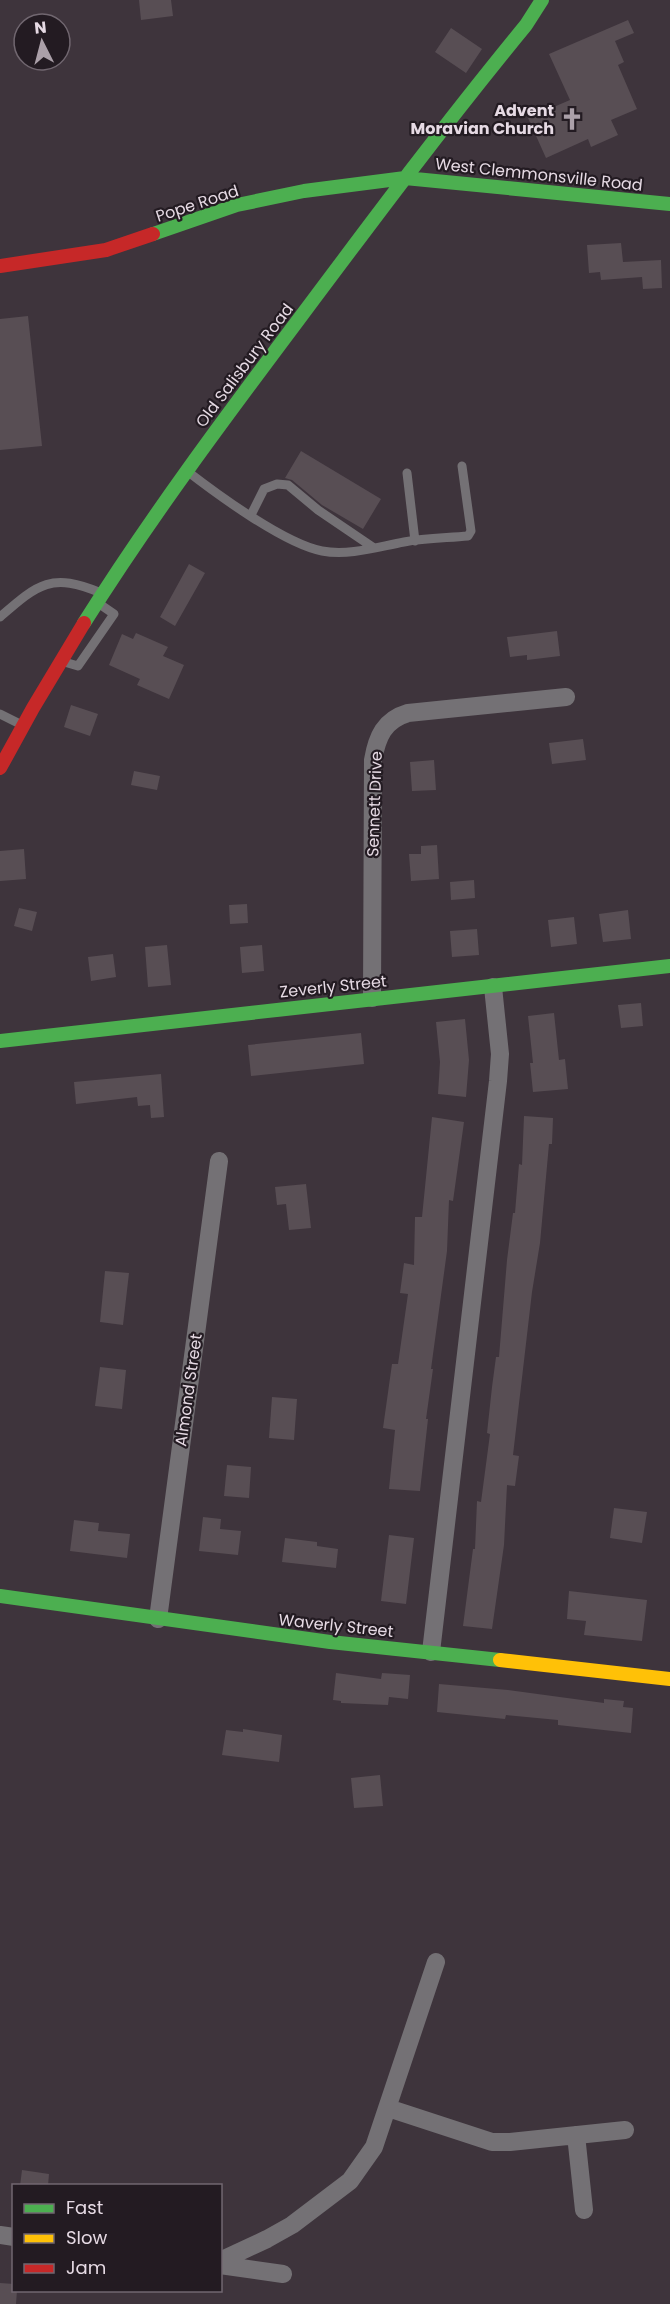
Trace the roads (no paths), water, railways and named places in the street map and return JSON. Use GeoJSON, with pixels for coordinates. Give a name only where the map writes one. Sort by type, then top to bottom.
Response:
{"type":"FeatureCollection","features":[{"type":"Feature","properties":{"kind":"street","name":"Old Salisbury Road"},"geometry":{"type":"LineString","coordinates":[[0,768],[59,660],[98,597],[185,470],[405,178],[526,25],[542,0]]}},
{"type":"Feature","properties":{"kind":"street","name":"West Clemmonsville Road"},"geometry":{"type":"LineString","coordinates":[[405,178],[670,204]]}},
{"type":"Feature","properties":{"kind":"street","name":"Pope Road"},"geometry":{"type":"LineString","coordinates":[[0,266],[106,250],[237,205],[304,191],[405,178]]}},
{"type":"Feature","properties":{"kind":"street","name":"Sennett Drive"},"geometry":{"type":"LineString","coordinates":[[372,998],[373,760],[376,742],[383,729],[396,717],[408,713],[566,697]]}},
{"type":"Feature","properties":{"kind":"street","name":"Zeverly Street"},"geometry":{"type":"LineString","coordinates":[[0,1041],[670,966]]}},
{"type":"Feature","properties":{"kind":"street"},"geometry":{"type":"LineString","coordinates":[[431,1652],[498,1081],[500,1054],[493,987]]}},
{"type":"Feature","properties":{"kind":"street","name":"Almond Street"},"geometry":{"type":"LineString","coordinates":[[158,1619],[219,1161]]}},
{"type":"Feature","properties":{"kind":"street","name":"Waverly Street"},"geometry":{"type":"LineString","coordinates":[[0,1596],[330,1642],[670,1679]]}},
{"type":"Feature","properties":{"kind":"street"},"geometry":{"type":"LineString","coordinates":[[222,2262],[292,2225],[350,2181],[374,2147],[436,1962]]}},
{"type":"Feature","properties":{"kind":"street"},"geometry":{"type":"LineString","coordinates":[[387,2108],[492,2142],[624,2130]]}},
{"type":"Feature","properties":{"kind":"street"},"geometry":{"type":"LineString","coordinates":[[576,2135],[584,2210]]}},
{"type":"Feature","properties":{"kind":"street"},"geometry":{"type":"LineString","coordinates":[[222,2263],[283,2274]]}},
{"type":"Feature","properties":{"kind":"lane"},"geometry":{"type":"LineString","coordinates":[[185,470],[286,537],[321,551],[359,551],[414,541],[468,536],[471,531],[462,466]]}},
{"type":"Feature","properties":{"kind":"lane"},"geometry":{"type":"LineString","coordinates":[[407,474],[414,541]]}},
{"type":"Feature","properties":{"kind":"lane"},"geometry":{"type":"LineString","coordinates":[[251,515],[264,489],[277,484],[288,485],[318,510],[374,548]]}},
{"type":"Feature","properties":{"kind":"lane"},"geometry":{"type":"LineString","coordinates":[[0,617],[40,585],[64,581],[83,586],[98,597],[114,614],[78,666],[59,660]]}},
{"type":"Feature","properties":{"kind":"lane"},"geometry":{"type":"LineString","coordinates":[[0,714],[22,725]]}},
{"type":"Feature","properties":{"kind":"place","name":"Advent Moravian Church"},"geometry":{"type":"Point","coordinates":[572,119]}}]}
